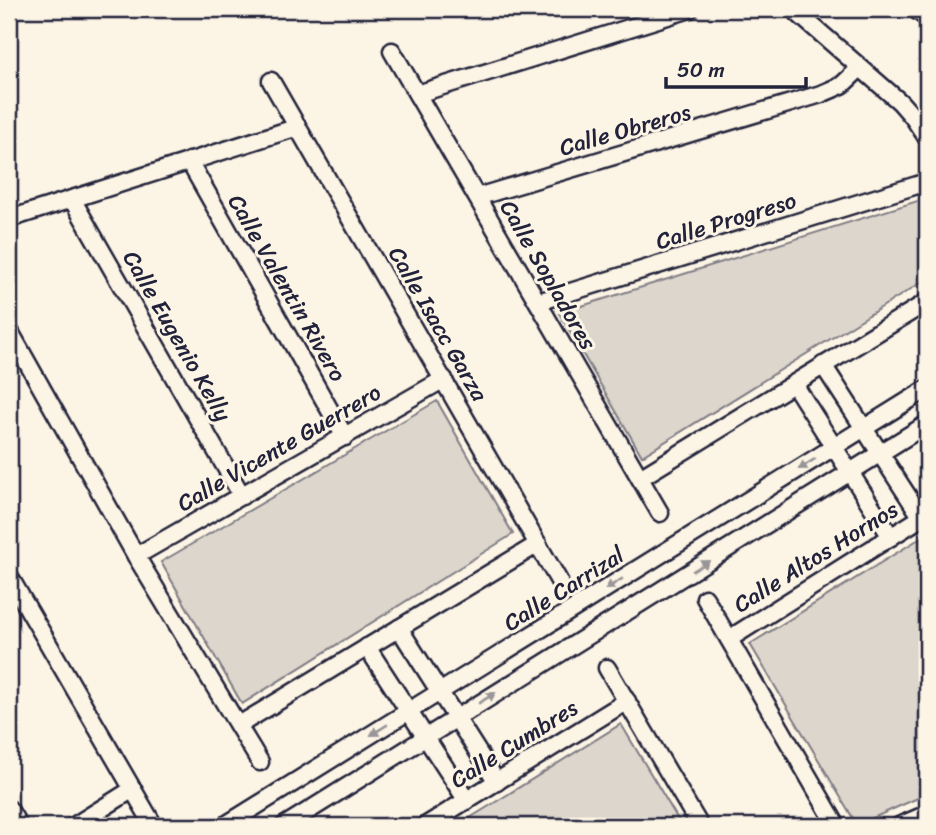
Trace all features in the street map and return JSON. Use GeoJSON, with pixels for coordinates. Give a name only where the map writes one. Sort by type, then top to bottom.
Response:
{"type":"FeatureCollection","features":[{"type":"Feature","properties":{"kind":"street"},"geometry":{"type":"LineString","coordinates":[[416,94],[690,9]]}},
{"type":"Feature","properties":{"kind":"street"},"geometry":{"type":"LineString","coordinates":[[793,9],[900,102],[927,138]]}},
{"type":"Feature","properties":{"kind":"street"},"geometry":{"type":"LineString","coordinates":[[915,9],[927,18]]}},
{"type":"Feature","properties":{"kind":"street","name":"Calle Sopladores"},"geometry":{"type":"LineString","coordinates":[[392,51],[660,513]]}},
{"type":"Feature","properties":{"kind":"street","name":"Calle Obreros"},"geometry":{"type":"LineString","coordinates":[[477,197],[821,94],[842,85],[860,68]]}},
{"type":"Feature","properties":{"kind":"street","name":"Calle Isacc Garza"},"geometry":{"type":"LineString","coordinates":[[271,81],[559,581]]}},
{"type":"Feature","properties":{"kind":"street"},"geometry":{"type":"LineString","coordinates":[[9,219],[298,127]]}},
{"type":"Feature","properties":{"kind":"street","name":"Calle Valentin Rivero"},"geometry":{"type":"LineString","coordinates":[[189,162],[345,437]]}},
{"type":"Feature","properties":{"kind":"street","name":"Calle Progreso"},"geometry":{"type":"LineString","coordinates":[[538,302],[927,182]]}},
{"type":"Feature","properties":{"kind":"street","name":"Calle Eugenio Kelly"},"geometry":{"type":"LineString","coordinates":[[72,199],[242,496]]}},
{"type":"Feature","properties":{"kind":"street"},"geometry":{"type":"LineString","coordinates":[[640,478],[927,302]]}},
{"type":"Feature","properties":{"kind":"street"},"geometry":{"type":"LineString","coordinates":[[9,330],[136,556],[260,762]]}},
{"type":"Feature","properties":{"kind":"street"},"geometry":{"type":"LineString","coordinates":[[823,365],[881,455],[925,516]]}},
{"type":"Feature","properties":{"kind":"street","name":"Calle Vicente Guerrero"},"geometry":{"type":"LineString","coordinates":[[136,556],[444,379]]}},
{"type":"Feature","properties":{"kind":"street"},"geometry":{"type":"LineString","coordinates":[[794,384],[891,537]]}},
{"type":"Feature","properties":{"kind":"street","name":"Calle Carrizal"},"geometry":{"type":"LineString","coordinates":[[223,826],[927,389]]}},
{"type":"Feature","properties":{"kind":"street"},"geometry":{"type":"LineString","coordinates":[[284,826],[927,424]]}},
{"type":"Feature","properties":{"kind":"street","name":"Calle Altos Hornos"},"geometry":{"type":"LineString","coordinates":[[729,639],[925,516]]}},
{"type":"Feature","properties":{"kind":"street"},"geometry":{"type":"LineString","coordinates":[[239,725],[538,544]]}},
{"type":"Feature","properties":{"kind":"street"},"geometry":{"type":"LineString","coordinates":[[9,576],[154,826]]}},
{"type":"Feature","properties":{"kind":"street","name":"Calle Altos Hornos"},"geometry":{"type":"LineString","coordinates":[[705,598],[837,826]]}},
{"type":"Feature","properties":{"kind":"street"},"geometry":{"type":"LineString","coordinates":[[399,628],[497,782]]}},
{"type":"Feature","properties":{"kind":"street"},"geometry":{"type":"LineString","coordinates":[[368,648],[467,801]]}},
{"type":"Feature","properties":{"kind":"street"},"geometry":{"type":"LineString","coordinates":[[607,668],[700,826]]}},
{"type":"Feature","properties":{"kind":"street","name":"Calle Cumbres"},"geometry":{"type":"LineString","coordinates":[[425,826],[626,701]]}},
{"type":"Feature","properties":{"kind":"street"},"geometry":{"type":"LineString","coordinates":[[74,826],[133,789]]}},
{"type":"Feature","properties":{"kind":"street"},"geometry":{"type":"LineString","coordinates":[[9,809],[19,826]]}},
{"type":"Feature","properties":{"kind":"street"},"geometry":{"type":"LineString","coordinates":[[900,826],[927,814]]}},
{"type":"Feature","properties":{"kind":"shaded area"},"geometry":{"type":"Polygon","coordinates":[[[927,198],[927,279],[642,456],[559,313],[927,198]]]}},
{"type":"Feature","properties":{"kind":"shaded area"},"geometry":{"type":"Polygon","coordinates":[[[437,401],[513,534],[242,704],[161,562],[437,401]]]}},
{"type":"Feature","properties":{"kind":"shaded area"},"geometry":{"type":"Polygon","coordinates":[[[927,534],[927,794],[857,825],[750,644],[927,534]]]}},
{"type":"Feature","properties":{"kind":"shaded area"},"geometry":{"type":"Polygon","coordinates":[[[621,724],[682,826],[457,826],[621,724]]]}}]}
